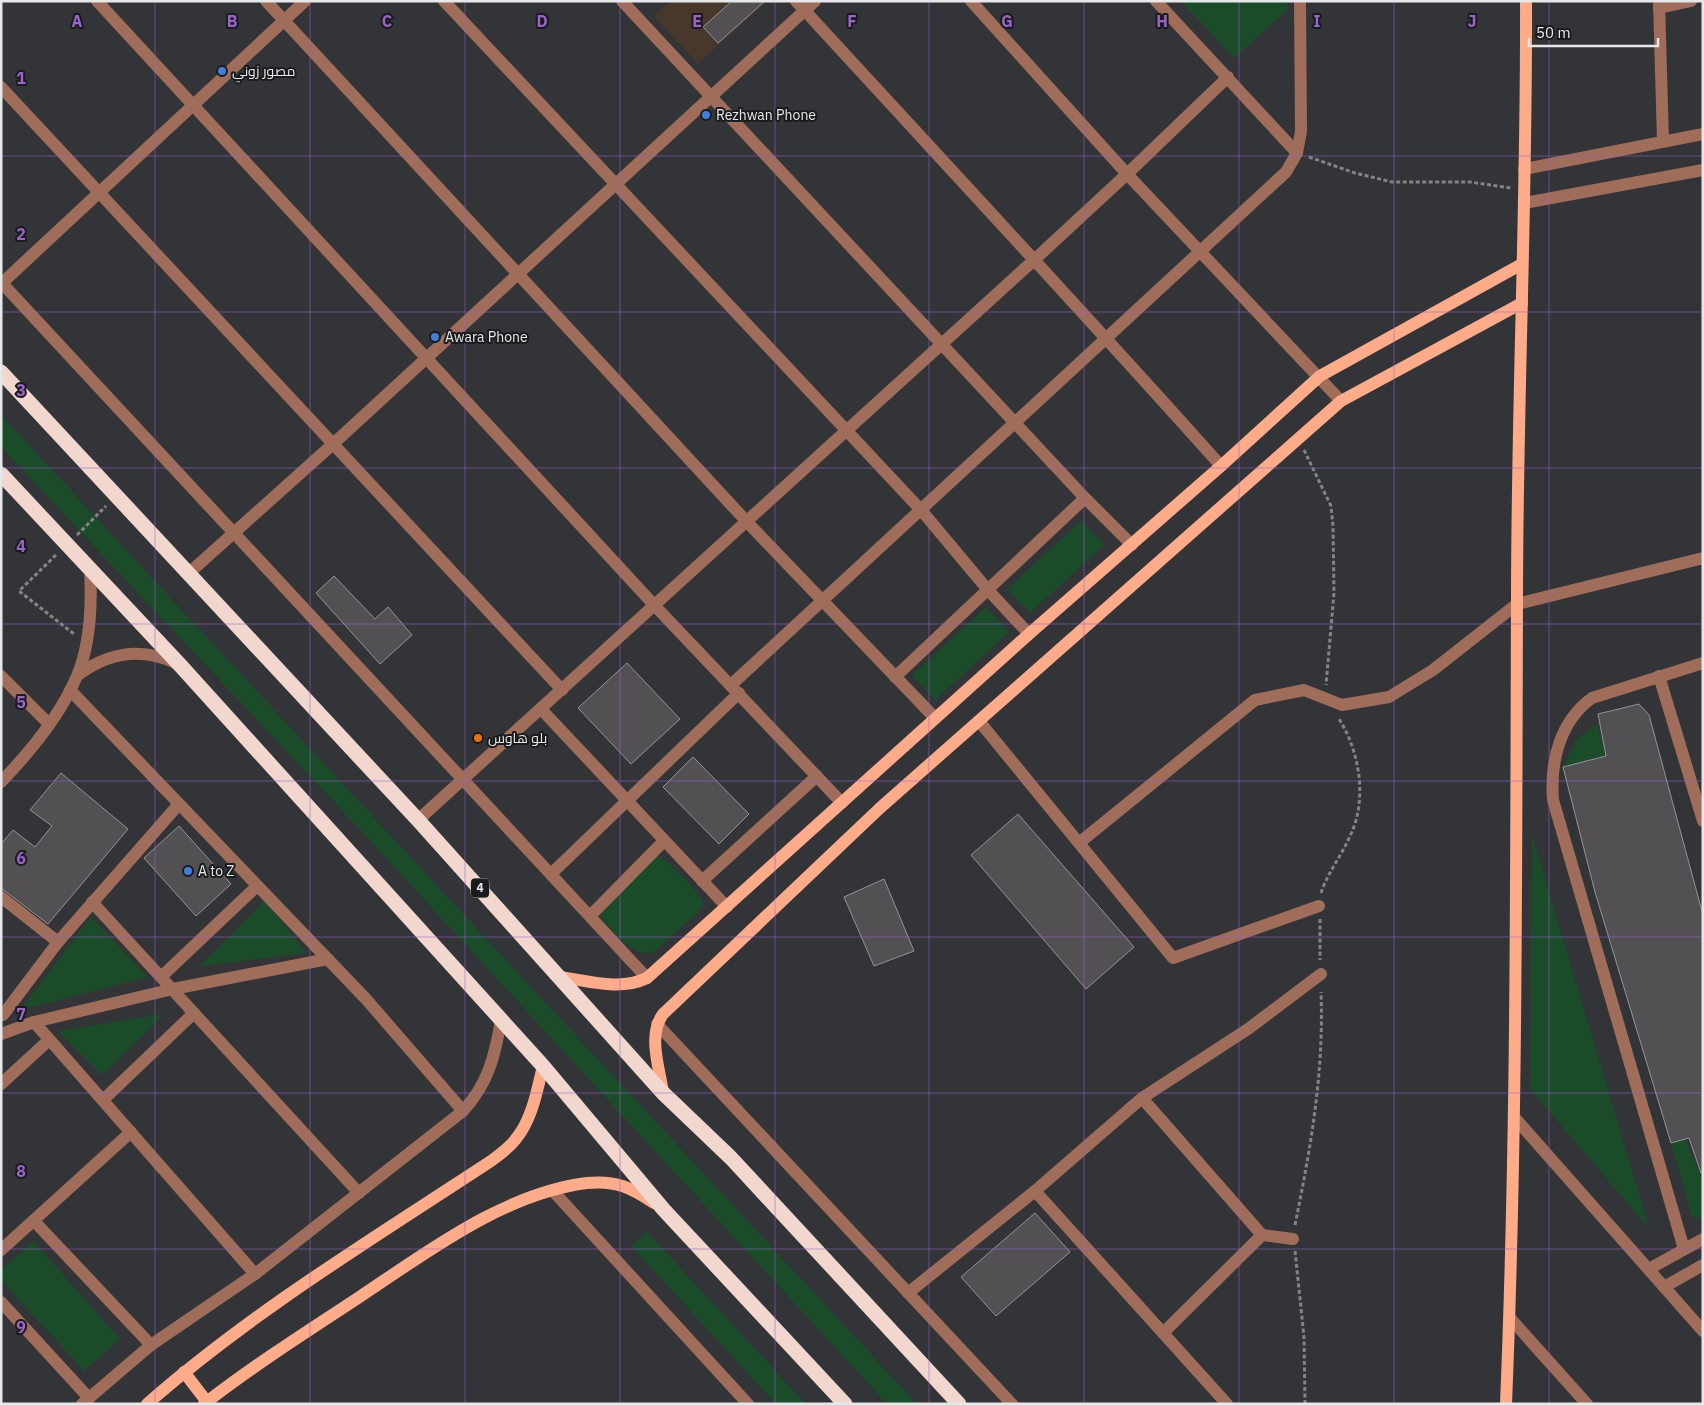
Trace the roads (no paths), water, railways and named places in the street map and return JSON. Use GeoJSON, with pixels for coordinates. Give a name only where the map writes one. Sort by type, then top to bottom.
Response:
{"type":"FeatureCollection","features":[{"type":"Feature","properties":{"kind":"highway","name":"4"},"geometry":{"type":"LineString","coordinates":[[1,372],[418,820],[664,1093],[731,1158],[959,1404]]}},
{"type":"Feature","properties":{"kind":"highway"},"geometry":{"type":"LineString","coordinates":[[1,474],[180,665],[543,1066],[664,1210],[845,1404]]}},
{"type":"Feature","properties":{"kind":"main road"},"geometry":{"type":"LineString","coordinates":[[1506,1404],[1510,1318],[1514,1118],[1517,604],[1526,1]]}},
{"type":"Feature","properties":{"kind":"main road"},"geometry":{"type":"LineString","coordinates":[[560,977],[616,985],[628,985],[647,978],[1028,634],[1132,545],[1320,376],[1522,264]]}},
{"type":"Feature","properties":{"kind":"main road"},"geometry":{"type":"LineString","coordinates":[[664,1093],[655,1039],[657,1024],[667,1009],[880,808],[1341,400],[1522,303]]}},
{"type":"Feature","properties":{"kind":"main road"},"geometry":{"type":"LineString","coordinates":[[147,1404],[184,1372],[258,1315],[491,1161],[515,1141],[529,1115],[543,1066]]}},
{"type":"Feature","properties":{"kind":"main road"},"geometry":{"type":"LineString","coordinates":[[184,1372],[206,1403],[334,1313],[443,1244],[516,1202],[553,1190],[588,1183],[614,1184],[632,1188],[664,1210]]}},
{"type":"Feature","properties":{"kind":"street"},"geometry":{"type":"LineString","coordinates":[[97,1],[655,606],[842,803]]}},
{"type":"Feature","properties":{"kind":"street"},"geometry":{"type":"LineString","coordinates":[[266,1],[747,522],[935,718]]}},
{"type":"Feature","properties":{"kind":"street"},"geometry":{"type":"LineString","coordinates":[[305,1],[2,283],[647,978]]}},
{"type":"Feature","properties":{"kind":"street"},"geometry":{"type":"LineString","coordinates":[[444,1],[921,510],[988,590],[1028,634]]}},
{"type":"Feature","properties":{"kind":"street"},"geometry":{"type":"LineString","coordinates":[[622,1],[1017,422],[1085,498],[1132,545]]}},
{"type":"Feature","properties":{"kind":"street"},"geometry":{"type":"LineString","coordinates":[[189,573],[333,444],[712,96],[801,6],[816,1]]}},
{"type":"Feature","properties":{"kind":"street"},"geometry":{"type":"LineString","coordinates":[[971,1],[1127,174],[1341,400]]}},
{"type":"Feature","properties":{"kind":"street"},"geometry":{"type":"LineString","coordinates":[[1156,1],[1297,153]]}},
{"type":"Feature","properties":{"kind":"street"},"geometry":{"type":"LineString","coordinates":[[551,874],[627,801],[823,600],[1202,252],[1286,172],[1297,153],[1301,132],[1300,1]]}},
{"type":"Feature","properties":{"kind":"street"},"geometry":{"type":"LineString","coordinates":[[1663,141],[1659,4],[1692,1]]}},
{"type":"Feature","properties":{"kind":"street"},"geometry":{"type":"LineString","coordinates":[[801,6],[1221,466]]}},
{"type":"Feature","properties":{"kind":"street"},"geometry":{"type":"LineString","coordinates":[[418,820],[1033,261],[1228,77]]}},
{"type":"Feature","properties":{"kind":"street"},"geometry":{"type":"LineString","coordinates":[[1,87],[562,690]]}},
{"type":"Feature","properties":{"kind":"street"},"geometry":{"type":"LineString","coordinates":[[1524,169],[1703,134]]}},
{"type":"Feature","properties":{"kind":"street"},"geometry":{"type":"LineString","coordinates":[[1524,203],[1703,170]]}},
{"type":"Feature","properties":{"kind":"street"},"geometry":{"type":"LineString","coordinates":[[895,677],[1085,498]]}},
{"type":"Feature","properties":{"kind":"street"},"geometry":{"type":"LineString","coordinates":[[1079,843],[1255,700],[1304,690],[1342,705],[1389,697],[1433,670],[1517,604],[1703,558]]}},
{"type":"Feature","properties":{"kind":"street"},"geometry":{"type":"LineString","coordinates":[[1,782],[48,724],[78,675],[90,626],[90,569]]}},
{"type":"Feature","properties":{"kind":"street"},"geometry":{"type":"LineString","coordinates":[[78,675],[100,660],[126,654],[154,655],[180,665]]}},
{"type":"Feature","properties":{"kind":"street"},"geometry":{"type":"LineString","coordinates":[[1684,1249],[1553,800],[1552,785],[1561,738],[1575,712],[1592,698],[1703,662]]}},
{"type":"Feature","properties":{"kind":"street"},"geometry":{"type":"LineString","coordinates":[[1,676],[48,724]]}},
{"type":"Feature","properties":{"kind":"street"},"geometry":{"type":"LineString","coordinates":[[1659,676],[1703,821]]}},
{"type":"Feature","properties":{"kind":"street"},"geometry":{"type":"LineString","coordinates":[[70,690],[328,960],[400,1037],[464,1111]]}},
{"type":"Feature","properties":{"kind":"street"},"geometry":{"type":"LineString","coordinates":[[541,708],[727,907]]}},
{"type":"Feature","properties":{"kind":"street"},"geometry":{"type":"LineString","coordinates":[[979,721],[1173,958],[1319,906]]}},
{"type":"Feature","properties":{"kind":"street"},"geometry":{"type":"LineString","coordinates":[[702,881],[817,776]]}},
{"type":"Feature","properties":{"kind":"street"},"geometry":{"type":"LineString","coordinates":[[15,1029],[2,1014],[58,942],[179,804]]}},
{"type":"Feature","properties":{"kind":"street"},"geometry":{"type":"LineString","coordinates":[[590,916],[664,841]]}},
{"type":"Feature","properties":{"kind":"street"},"geometry":{"type":"LineString","coordinates":[[161,977],[257,886]]}},
{"type":"Feature","properties":{"kind":"street"},"geometry":{"type":"LineString","coordinates":[[1,897],[58,942]]}},
{"type":"Feature","properties":{"kind":"street"},"geometry":{"type":"LineString","coordinates":[[92,902],[359,1193]]}},
{"type":"Feature","properties":{"kind":"street"},"geometry":{"type":"LineString","coordinates":[[1,1034],[34,1022],[173,989],[328,960]]}},
{"type":"Feature","properties":{"kind":"street"},"geometry":{"type":"LineString","coordinates":[[908,1293],[1035,1191],[1142,1098],[1248,1029],[1321,974]]}},
{"type":"Feature","properties":{"kind":"street"},"geometry":{"type":"LineString","coordinates":[[103,1100],[194,1013]]}},
{"type":"Feature","properties":{"kind":"street"},"geometry":{"type":"LineString","coordinates":[[1,1302],[85,1401],[151,1344],[255,1274],[464,1111],[475,1098],[492,1067],[501,1020]]}},
{"type":"Feature","properties":{"kind":"street"},"geometry":{"type":"LineString","coordinates":[[34,1022],[255,1274]]}},
{"type":"Feature","properties":{"kind":"street"},"geometry":{"type":"LineString","coordinates":[[657,1024],[1012,1404]]}},
{"type":"Feature","properties":{"kind":"street"},"geometry":{"type":"LineString","coordinates":[[1,1084],[49,1040]]}},
{"type":"Feature","properties":{"kind":"street"},"geometry":{"type":"LineString","coordinates":[[1142,1098],[1262,1235],[1293,1239]]}},
{"type":"Feature","properties":{"kind":"street"},"geometry":{"type":"LineString","coordinates":[[1514,1118],[1703,1331]]}},
{"type":"Feature","properties":{"kind":"street"},"geometry":{"type":"LineString","coordinates":[[1,1250],[130,1132]]}},
{"type":"Feature","properties":{"kind":"street"},"geometry":{"type":"LineString","coordinates":[[553,1190],[748,1404]]}},
{"type":"Feature","properties":{"kind":"street"},"geometry":{"type":"LineString","coordinates":[[1035,1191],[1227,1404]]}},
{"type":"Feature","properties":{"kind":"street"},"geometry":{"type":"LineString","coordinates":[[34,1221],[151,1344]]}},
{"type":"Feature","properties":{"kind":"street"},"geometry":{"type":"LineString","coordinates":[[1163,1333],[1262,1235]]}},
{"type":"Feature","properties":{"kind":"street"},"geometry":{"type":"LineString","coordinates":[[1649,1269],[1703,1239]]}},
{"type":"Feature","properties":{"kind":"street"},"geometry":{"type":"LineString","coordinates":[[1664,1287],[1703,1265]]}},
{"type":"Feature","properties":{"kind":"street"},"geometry":{"type":"LineString","coordinates":[[1510,1318],[1587,1404]]}},
{"type":"Feature","properties":{"kind":"place","name":"مصور زوني"},"geometry":{"type":"Point","coordinates":[222,71]}},
{"type":"Feature","properties":{"kind":"place","name":"Rezhwan Phone"},"geometry":{"type":"Point","coordinates":[706,115]}},
{"type":"Feature","properties":{"kind":"place","name":"Awara Phone"},"geometry":{"type":"Point","coordinates":[435,337]}},
{"type":"Feature","properties":{"kind":"place","name":"بلو هاوس"},"geometry":{"type":"Point","coordinates":[478,738]}},
{"type":"Feature","properties":{"kind":"place","name":"A to Z"},"geometry":{"type":"Point","coordinates":[188,871]}}]}
